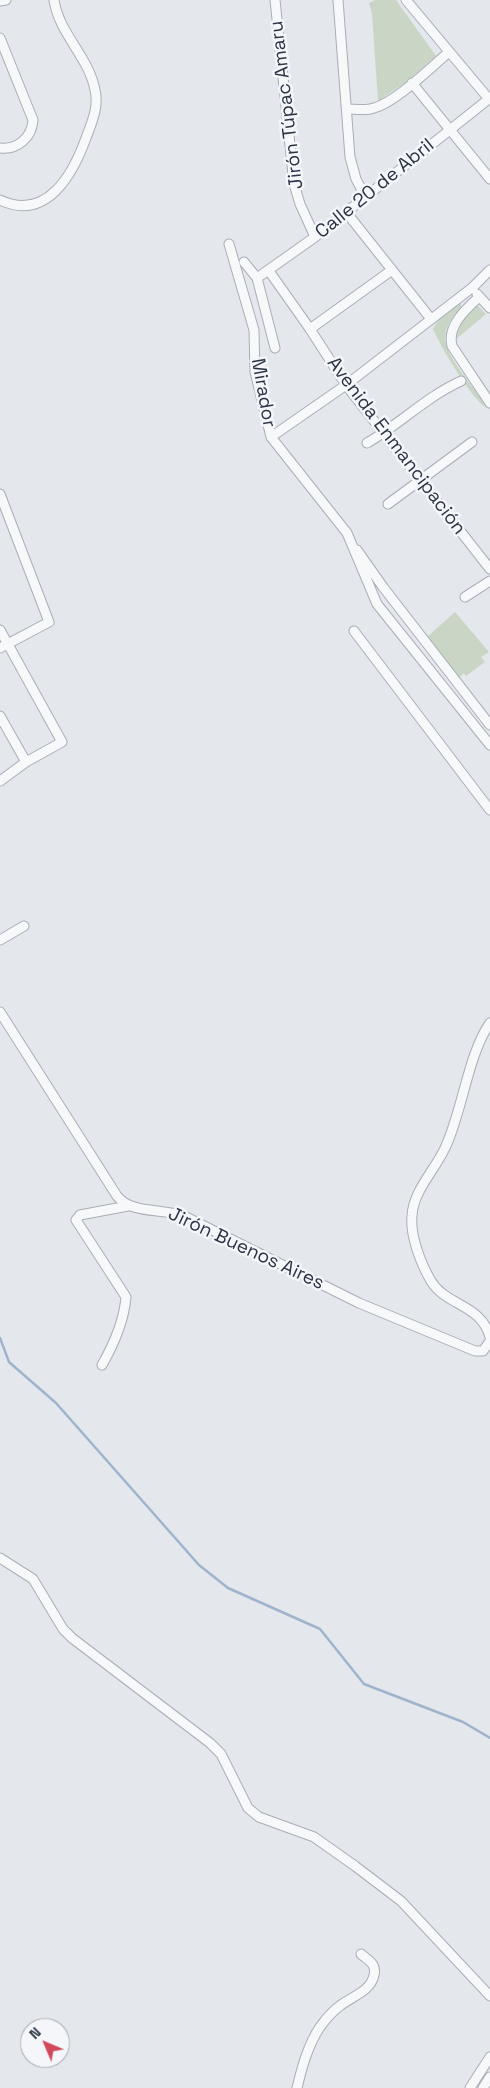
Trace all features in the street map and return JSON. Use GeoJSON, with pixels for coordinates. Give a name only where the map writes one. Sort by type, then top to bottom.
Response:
{"type":"FeatureCollection","features":[{"type":"Feature","properties":{"kind":"street"},"geometry":{"type":"LineString","coordinates":[[0,1],[6,0]]}},
{"type":"Feature","properties":{"kind":"street"},"geometry":{"type":"LineString","coordinates":[[0,200],[25,205],[40,202],[56,192],[78,160],[95,114],[96,98],[94,83],[59,19],[54,0]]}},
{"type":"Feature","properties":{"kind":"street","name":"Jirón Túpac Amaru"},"geometry":{"type":"LineString","coordinates":[[274,0],[294,184],[300,204],[315,237]]}},
{"type":"Feature","properties":{"kind":"street"},"geometry":{"type":"LineString","coordinates":[[338,0],[350,157],[356,179],[365,196]]}},
{"type":"Feature","properties":{"kind":"street"},"geometry":{"type":"LineString","coordinates":[[406,0],[448,52],[490,98]]}},
{"type":"Feature","properties":{"kind":"street"},"geometry":{"type":"LineString","coordinates":[[0,38],[4,57],[30,108],[33,123],[24,141],[11,148],[0,148]]}},
{"type":"Feature","properties":{"kind":"street"},"geometry":{"type":"LineString","coordinates":[[347,109],[377,107],[412,83],[448,52]]}},
{"type":"Feature","properties":{"kind":"street"},"geometry":{"type":"LineString","coordinates":[[412,83],[490,178]]}},
{"type":"Feature","properties":{"kind":"street","name":"Calle 20 de Abril"},"geometry":{"type":"LineString","coordinates":[[257,278],[315,237],[490,98]]}},
{"type":"Feature","properties":{"kind":"street"},"geometry":{"type":"LineString","coordinates":[[346,212],[431,319]]}},
{"type":"Feature","properties":{"kind":"street","name":"Mirador"},"geometry":{"type":"LineString","coordinates":[[229,244],[254,330],[255,372],[271,437],[338,520],[383,587],[490,725]]}},
{"type":"Feature","properties":{"kind":"street"},"geometry":{"type":"LineString","coordinates":[[244,262],[257,278],[275,348]]}},
{"type":"Feature","properties":{"kind":"street"},"geometry":{"type":"LineString","coordinates":[[310,328],[392,270]]}},
{"type":"Feature","properties":{"kind":"street"},"geometry":{"type":"LineString","coordinates":[[271,437],[346,385],[473,287],[490,270]]}},
{"type":"Feature","properties":{"kind":"street","name":"Avenida Enmancipación"},"geometry":{"type":"LineString","coordinates":[[269,271],[310,328],[346,385],[490,569]]}},
{"type":"Feature","properties":{"kind":"street"},"geometry":{"type":"LineString","coordinates":[[473,287],[479,297],[490,308]]}},
{"type":"Feature","properties":{"kind":"street"},"geometry":{"type":"LineString","coordinates":[[479,297],[458,318],[450,341],[488,396]]}},
{"type":"Feature","properties":{"kind":"street"},"geometry":{"type":"LineString","coordinates":[[367,443],[383,434],[440,391],[460,381]]}},
{"type":"Feature","properties":{"kind":"street"},"geometry":{"type":"LineString","coordinates":[[388,504],[422,481],[472,442]]}},
{"type":"Feature","properties":{"kind":"street"},"geometry":{"type":"LineString","coordinates":[[0,494],[49,622],[4,646]]}},
{"type":"Feature","properties":{"kind":"street","name":"Mirador"},"geometry":{"type":"LineString","coordinates":[[355,548],[377,604],[490,745]]}},
{"type":"Feature","properties":{"kind":"street"},"geometry":{"type":"LineString","coordinates":[[465,597],[490,581]]}},
{"type":"Feature","properties":{"kind":"street"},"geometry":{"type":"LineString","coordinates":[[0,630],[4,646],[62,742],[26,762],[0,781]]}},
{"type":"Feature","properties":{"kind":"street"},"geometry":{"type":"LineString","coordinates":[[354,631],[490,810]]}},
{"type":"Feature","properties":{"kind":"street"},"geometry":{"type":"LineString","coordinates":[[0,716],[26,762]]}},
{"type":"Feature","properties":{"kind":"street"},"geometry":{"type":"LineString","coordinates":[[0,940],[24,926]]}},
{"type":"Feature","properties":{"kind":"street"},"geometry":{"type":"LineString","coordinates":[[0,1012],[117,1196],[128,1206]]}},
{"type":"Feature","properties":{"kind":"street"},"geometry":{"type":"LineString","coordinates":[[490,1023],[480,1044],[446,1146],[416,1199],[412,1218],[417,1246],[431,1281],[439,1291],[477,1315],[490,1337]]}},
{"type":"Feature","properties":{"kind":"street"},"geometry":{"type":"LineString","coordinates":[[102,1365],[111,1350],[125,1312],[126,1297],[76,1220],[80,1215],[128,1206]]}},
{"type":"Feature","properties":{"kind":"street","name":"Jirón Buenos Aires"},"geometry":{"type":"LineString","coordinates":[[128,1206],[161,1210],[184,1216],[359,1303],[475,1351],[483,1351],[490,1341]]}},
{"type":"Feature","properties":{"kind":"street"},"geometry":{"type":"LineString","coordinates":[[0,1558],[32,1579],[63,1629],[72,1638],[97,1659],[130,1680],[210,1743],[221,1754],[248,1808],[259,1818],[314,1837],[355,1866],[401,1902],[490,1996]]}},
{"type":"Feature","properties":{"kind":"street"},"geometry":{"type":"LineString","coordinates":[[297,2088],[308,2050],[320,2027],[340,2006],[366,1989],[374,1977],[375,1969],[372,1963],[361,1954]]}},
{"type":"Feature","properties":{"kind":"street"},"geometry":{"type":"LineString","coordinates":[[470,2088],[490,2057]]}},
{"type":"Feature","properties":{"kind":"street"},"geometry":{"type":"LineString","coordinates":[[483,2088],[490,2077]]}},
{"type":"Feature","properties":{"kind":"green space"},"geometry":{"type":"Polygon","coordinates":[[[375,0],[396,0],[436,56],[406,82],[378,101],[372,14],[369,3],[375,0]]]}},
{"type":"Feature","properties":{"kind":"green space"},"geometry":{"type":"Polygon","coordinates":[[[461,303],[461,307],[447,329],[446,344],[458,368],[489,409],[474,396],[466,385],[433,329],[441,316],[461,303]]]}},
{"type":"Feature","properties":{"kind":"green space"},"geometry":{"type":"Polygon","coordinates":[[[477,305],[486,314],[454,341],[462,321],[477,305]]]}},
{"type":"Feature","properties":{"kind":"green space"},"geometry":{"type":"Polygon","coordinates":[[[455,612],[489,652],[481,657],[485,662],[466,676],[464,673],[459,678],[427,637],[455,612]]]}},
{"type":"Feature","properties":{"kind":"waterway"},"geometry":{"type":"LineString","coordinates":[[0,1338],[9,1362],[56,1403],[199,1565],[228,1588],[320,1629],[364,1684],[463,1722],[490,1738]]}}]}
